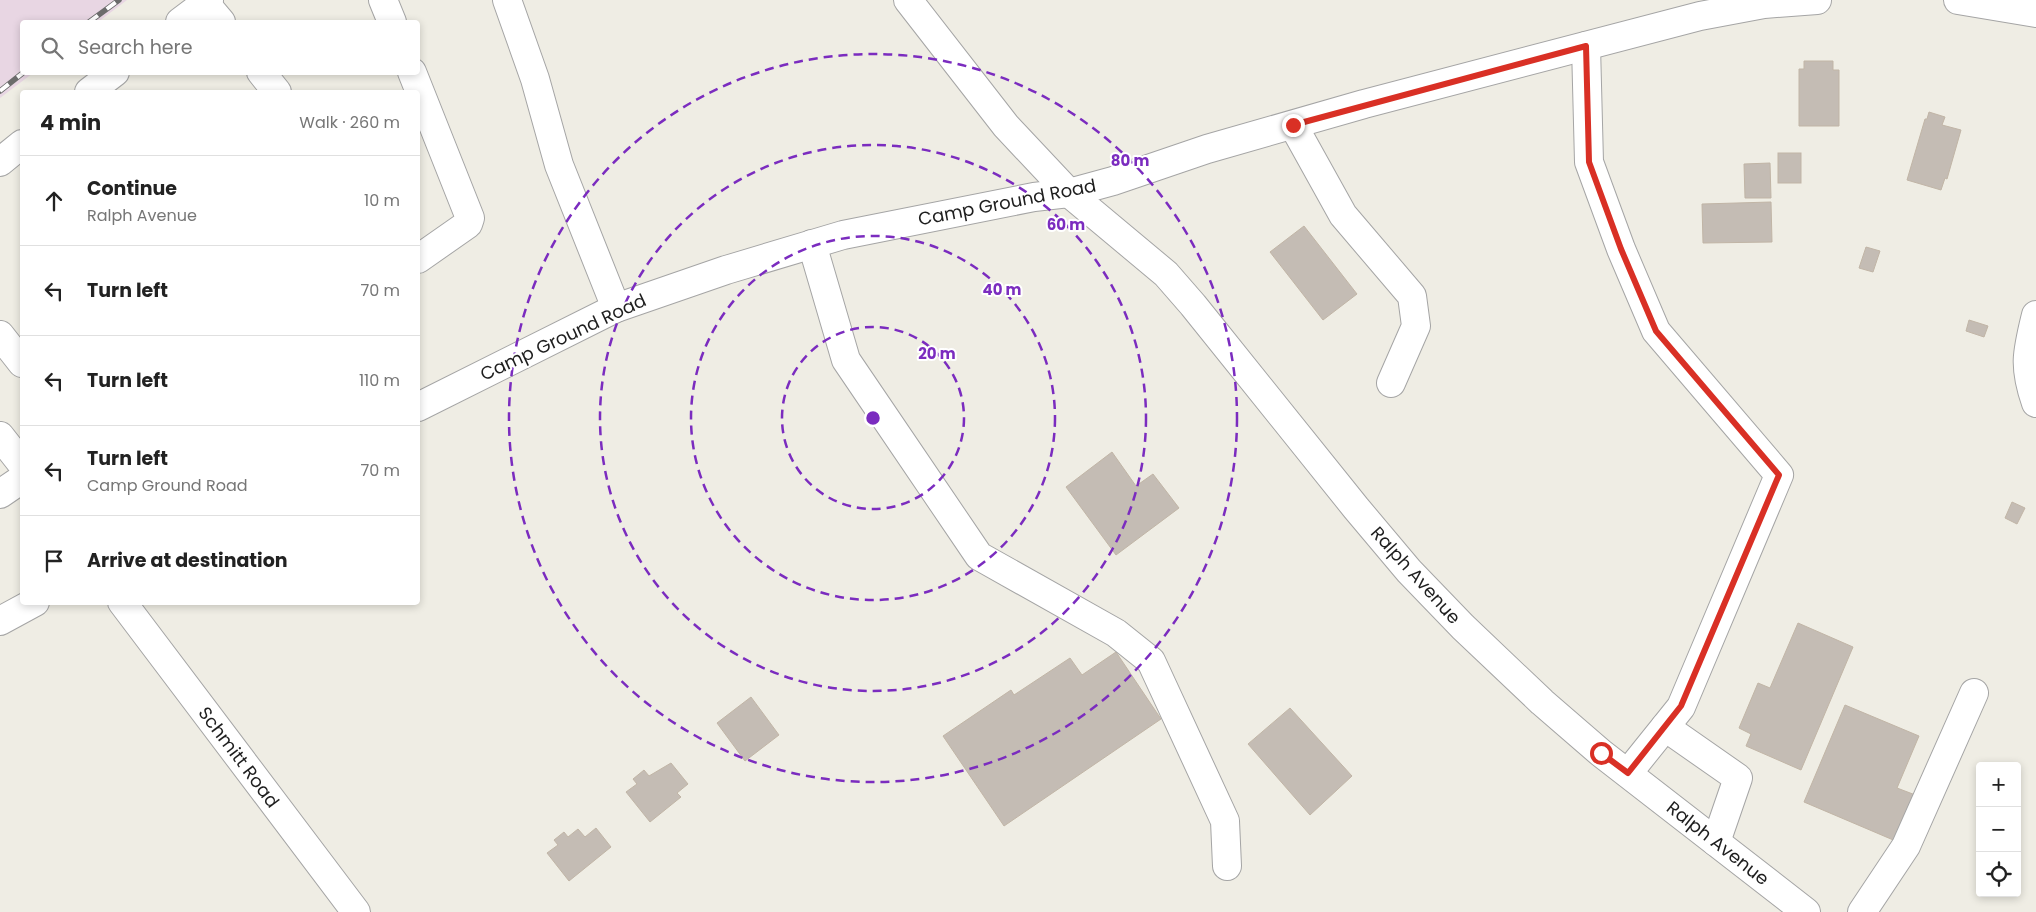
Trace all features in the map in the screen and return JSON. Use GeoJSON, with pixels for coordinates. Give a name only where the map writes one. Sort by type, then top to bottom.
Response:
{"type":"FeatureCollection","features":[{"type":"Feature","properties":{"kind":"street"},"geometry":{"type":"LineString","coordinates":[[382,0],[391,20]]}},
{"type":"Feature","properties":{"kind":"street"},"geometry":{"type":"LineString","coordinates":[[507,0],[535,79],[559,165],[616,308]]}},
{"type":"Feature","properties":{"kind":"street","name":"Ralph Avenue"},"geometry":{"type":"LineString","coordinates":[[908,0],[1006,126],[1069,193],[1166,274],[1409,571],[1542,702],[1628,773],[1806,912]]}},
{"type":"Feature","properties":{"kind":"street","name":"Camp Ground Road"},"geometry":{"type":"LineString","coordinates":[[420,406],[616,308],[726,270],[812,244],[871,229],[1034,197],[1069,193],[1293,125],[1700,16],[1782,1],[1817,0]]}},
{"type":"Feature","properties":{"kind":"street"},"geometry":{"type":"LineString","coordinates":[[1958,0],[2036,12]]}},
{"type":"Feature","properties":{"kind":"street"},"geometry":{"type":"LineString","coordinates":[[185,20],[212,8]]}},
{"type":"Feature","properties":{"kind":"street"},"geometry":{"type":"LineString","coordinates":[[1586,46],[1589,162],[1621,249],[1656,331],[1779,475],[1681,706],[1628,773]]}},
{"type":"Feature","properties":{"kind":"street"},"geometry":{"type":"LineString","coordinates":[[93,90],[111,75]]}},
{"type":"Feature","properties":{"kind":"street"},"geometry":{"type":"LineString","coordinates":[[263,75],[275,90]]}},
{"type":"Feature","properties":{"kind":"street"},"geometry":{"type":"LineString","coordinates":[[413,75],[419,90]]}},
{"type":"Feature","properties":{"kind":"street"},"geometry":{"type":"LineString","coordinates":[[420,92],[470,218],[468,224],[420,258]]}},
{"type":"Feature","properties":{"kind":"street"},"geometry":{"type":"LineString","coordinates":[[1293,125],[1343,215],[1412,296],[1416,326],[1391,383]]}},
{"type":"Feature","properties":{"kind":"street"},"geometry":{"type":"LineString","coordinates":[[0,162],[20,146]]}},
{"type":"Feature","properties":{"kind":"street"},"geometry":{"type":"LineString","coordinates":[[812,244],[846,360],[979,556],[1116,633],[1150,661],[1225,821],[1226,866]]}},
{"type":"Feature","properties":{"kind":"street"},"geometry":{"type":"LineString","coordinates":[[2036,315],[2026,353],[2028,379],[2036,403]]}},
{"type":"Feature","properties":{"kind":"street"},"geometry":{"type":"LineString","coordinates":[[0,335],[20,360]]}},
{"type":"Feature","properties":{"kind":"street"},"geometry":{"type":"LineString","coordinates":[[0,436],[20,461]]}},
{"type":"Feature","properties":{"kind":"street"},"geometry":{"type":"LineString","coordinates":[[0,494],[20,480]]}},
{"type":"Feature","properties":{"kind":"street"},"geometry":{"type":"LineString","coordinates":[[1,617],[28,605]]}},
{"type":"Feature","properties":{"kind":"street","name":"Schmitt Road"},"geometry":{"type":"LineString","coordinates":[[124,605],[356,912]]}},
{"type":"Feature","properties":{"kind":"street"},"geometry":{"type":"LineString","coordinates":[[1862,912],[1906,846],[1974,694]]}},
{"type":"Feature","properties":{"kind":"street"},"geometry":{"type":"LineString","coordinates":[[1665,727],[1738,778],[1716,842]]}},
{"type":"Feature","properties":{"kind":"shaded area"},"geometry":{"type":"Polygon","coordinates":[[[0,0],[127,0],[101,20],[20,20],[20,75],[30,75],[0,98],[0,0]]]}},
{"type":"Feature","properties":{"kind":"building"},"geometry":{"type":"Polygon","coordinates":[[[1804,61],[1833,61],[1833,70],[1839,70],[1839,126],[1799,126],[1799,69],[1804,69],[1804,61]]]}},
{"type":"Feature","properties":{"kind":"building"},"geometry":{"type":"Polygon","coordinates":[[[1929,112],[1945,117],[1942,125],[1961,130],[1947,179],[1945,178],[1941,190],[1907,180],[1925,119],[1927,119],[1929,112]]]}},
{"type":"Feature","properties":{"kind":"building"},"geometry":{"type":"Polygon","coordinates":[[[1778,153],[1801,153],[1801,183],[1778,183],[1778,153]]]}},
{"type":"Feature","properties":{"kind":"building"},"geometry":{"type":"Polygon","coordinates":[[[1770,163],[1771,198],[1745,198],[1744,164],[1770,163]]]}},
{"type":"Feature","properties":{"kind":"building"},"geometry":{"type":"Polygon","coordinates":[[[1771,202],[1772,242],[1703,243],[1702,204],[1771,202]]]}},
{"type":"Feature","properties":{"kind":"building"},"geometry":{"type":"Polygon","coordinates":[[[1304,226],[1357,294],[1323,320],[1270,252],[1304,226]]]}},
{"type":"Feature","properties":{"kind":"building"},"geometry":{"type":"Polygon","coordinates":[[[1866,247],[1880,251],[1873,272],[1859,268],[1866,247]]]}},
{"type":"Feature","properties":{"kind":"building"},"geometry":{"type":"Polygon","coordinates":[[[1969,320],[1988,326],[1984,337],[1966,331],[1969,320]]]}},
{"type":"Feature","properties":{"kind":"building"},"geometry":{"type":"Polygon","coordinates":[[[1112,452],[1136,486],[1153,474],[1179,508],[1116,555],[1066,487],[1112,452]]]}},
{"type":"Feature","properties":{"kind":"building"},"geometry":{"type":"Polygon","coordinates":[[[2012,502],[2025,508],[2017,524],[2005,518],[2012,502]]]}},
{"type":"Feature","properties":{"kind":"building"},"geometry":{"type":"Polygon","coordinates":[[[1798,623],[1853,647],[1801,770],[1746,746],[1751,734],[1739,728],[1758,683],[1770,688],[1798,623]]]}},
{"type":"Feature","properties":{"kind":"building"},"geometry":{"type":"Polygon","coordinates":[[[1116,652],[1161,719],[1004,826],[943,736],[1011,690],[1014,695],[1070,658],[1082,675],[1116,652]]]}},
{"type":"Feature","properties":{"kind":"building"},"geometry":{"type":"Polygon","coordinates":[[[751,697],[779,735],[745,761],[717,723],[751,697]]]}},
{"type":"Feature","properties":{"kind":"building"},"geometry":{"type":"Polygon","coordinates":[[[1845,705],[1919,736],[1897,788],[1918,796],[1898,842],[1804,802],[1845,705]]]}},
{"type":"Feature","properties":{"kind":"building"},"geometry":{"type":"Polygon","coordinates":[[[1290,708],[1352,776],[1310,815],[1248,744],[1290,708]]]}},
{"type":"Feature","properties":{"kind":"building"},"geometry":{"type":"Polygon","coordinates":[[[671,763],[688,784],[677,793],[681,797],[650,822],[626,792],[637,784],[633,779],[644,770],[649,776],[671,763]]]}},
{"type":"Feature","properties":{"kind":"building"},"geometry":{"type":"Polygon","coordinates":[[[596,828],[611,847],[569,881],[547,853],[558,845],[554,840],[564,832],[568,837],[578,829],[585,837],[596,828]]]}},
{"type":"Feature","properties":{"kind":"railway"},"geometry":{"type":"LineString","coordinates":[[92,20],[119,0]]}},
{"type":"Feature","properties":{"kind":"railway"},"geometry":{"type":"LineString","coordinates":[[0,91],[20,75]]}},
{"type":"Feature","properties":{"kind":"route"},"geometry":{"type":"LineString","coordinates":[[1293,125],[1364,104],[1586,46],[1589,162],[1621,249],[1656,331],[1779,475],[1681,706],[1628,773],[1601,753]]}}]}
